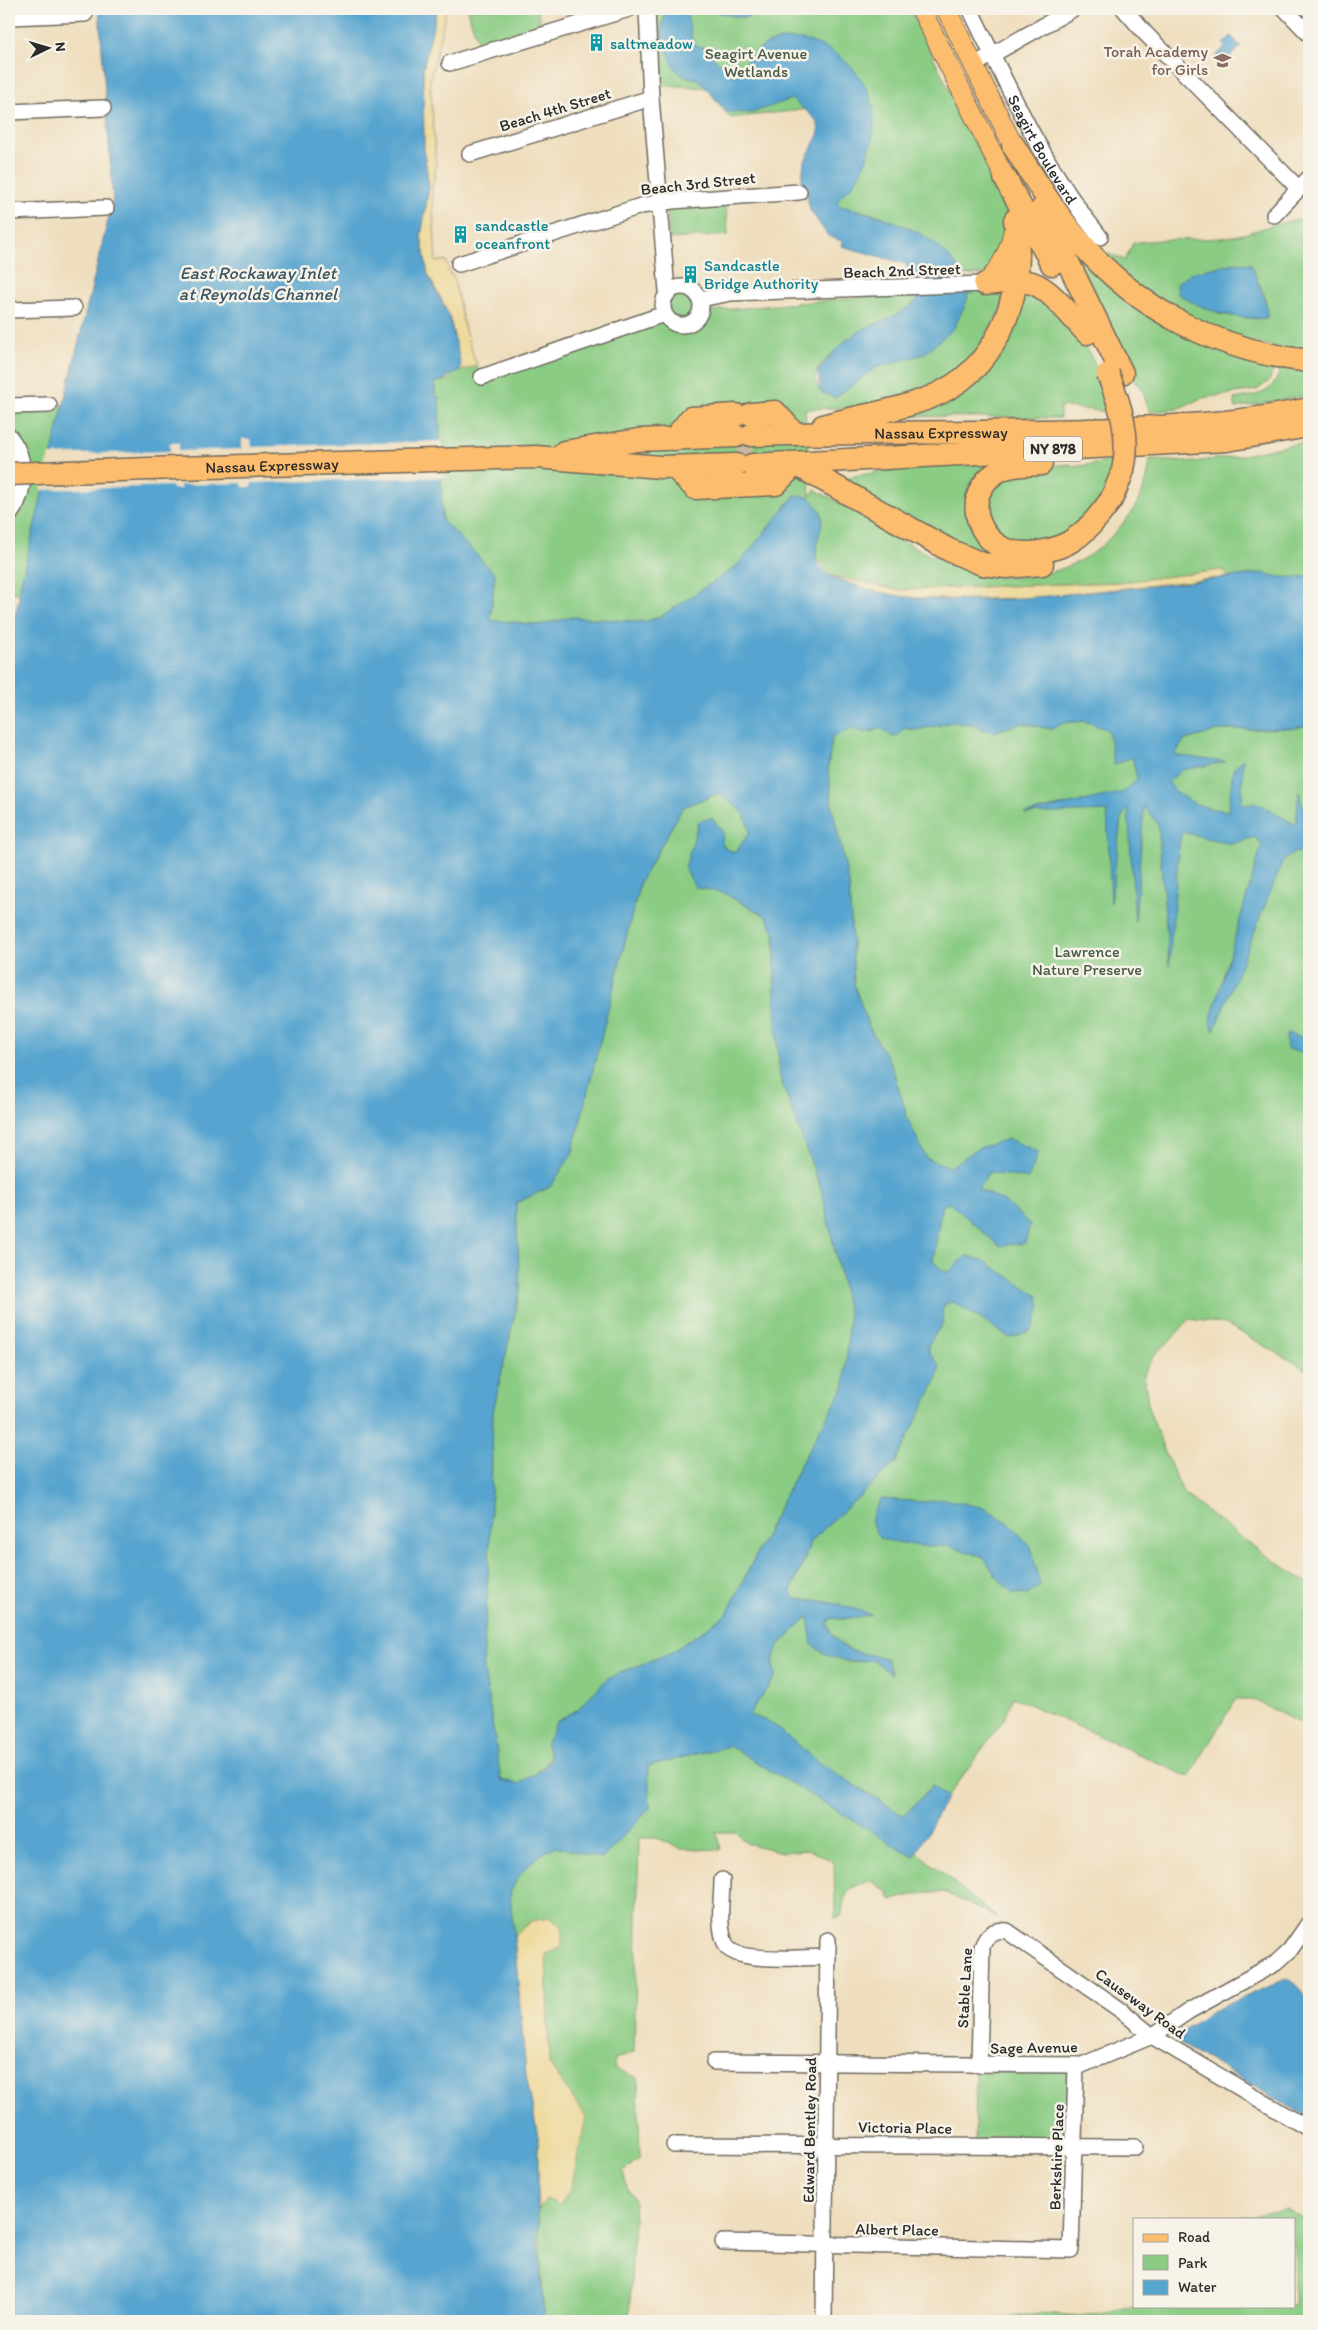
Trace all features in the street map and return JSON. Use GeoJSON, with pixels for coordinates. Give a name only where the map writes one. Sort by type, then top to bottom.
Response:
{"type":"FeatureCollection","features":[{"type":"Feature","properties":{"kind":"highway"},"geometry":{"type":"LineString","coordinates":[[1013,144],[1050,204],[1079,241],[1106,270],[1135,294],[1165,315],[1202,334],[1241,349],[1280,358],[1309,361]]}},
{"type":"Feature","properties":{"kind":"highway"},"geometry":{"type":"LineString","coordinates":[[744,447],[778,449],[795,464],[949,550],[982,564],[1007,567],[1033,566],[1061,559],[1091,543],[1112,522],[1119,499],[1126,438],[1115,373],[1013,144]]}},
{"type":"Feature","properties":{"kind":"highway"},"geometry":{"type":"LineString","coordinates":[[1005,178],[1036,232],[1088,333],[1115,373]]}},
{"type":"Feature","properties":{"kind":"highway"},"geometry":{"type":"LineString","coordinates":[[795,434],[857,416],[916,402],[942,392],[960,379],[995,340],[1008,314],[1019,260],[1015,220]]}},
{"type":"Feature","properties":{"kind":"highway"},"geometry":{"type":"LineString","coordinates":[[976,285],[1016,282],[1032,283],[1045,290],[1088,333]]}},
{"type":"Feature","properties":{"kind":"highway","name":"Nassau Expressway"},"geometry":{"type":"LineString","coordinates":[[9,474],[536,457],[674,467],[795,434],[1028,432],[1177,426],[1235,422],[1309,409]]}},
{"type":"Feature","properties":{"kind":"highway","name":"Nassau Expressway"},"geometry":{"type":"LineString","coordinates":[[536,457],[600,445],[674,438],[691,418],[744,447]]}},
{"type":"Feature","properties":{"kind":"highway"},"geometry":{"type":"LineString","coordinates":[[1119,499],[1093,524],[1068,542],[1025,554],[1005,550],[994,542],[981,529],[976,512],[976,497],[984,483],[997,472],[1015,466],[1167,456],[1232,447],[1309,427]]}},
{"type":"Feature","properties":{"kind":"highway","name":"Nassau Expressway"},"geometry":{"type":"LineString","coordinates":[[795,464],[1227,440],[1309,427]]}},
{"type":"Feature","properties":{"kind":"highway"},"geometry":{"type":"LineString","coordinates":[[674,467],[695,488],[776,484],[795,464]]}},
{"type":"Feature","properties":{"kind":"main road"},"geometry":{"type":"LineString","coordinates":[[921,9],[1005,178],[1015,220],[1009,250],[995,275],[976,285]]}},
{"type":"Feature","properties":{"kind":"main road","name":"Seagirt Boulevard"},"geometry":{"type":"LineString","coordinates":[[946,9],[1013,144]]}},
{"type":"Feature","properties":{"kind":"street"},"geometry":{"type":"LineString","coordinates":[[450,63],[629,9]]}},
{"type":"Feature","properties":{"kind":"street"},"geometry":{"type":"LineString","coordinates":[[647,9],[651,98],[667,291],[663,302],[664,314],[673,323],[680,325],[692,322],[700,312],[700,300],[697,294],[687,287],[667,291]]}},
{"type":"Feature","properties":{"kind":"street","name":"Seagirt Boulevard"},"geometry":{"type":"LineString","coordinates":[[970,9],[1048,162],[1080,213],[1100,237]]}},
{"type":"Feature","properties":{"kind":"street"},"geometry":{"type":"LineString","coordinates":[[974,65],[1073,9]]}},
{"type":"Feature","properties":{"kind":"street"},"geometry":{"type":"LineString","coordinates":[[1124,9],[1152,40],[1304,184],[1274,215]]}},
{"type":"Feature","properties":{"kind":"street"},"geometry":{"type":"LineString","coordinates":[[1285,9],[1309,34]]}},
{"type":"Feature","properties":{"kind":"street"},"geometry":{"type":"LineString","coordinates":[[9,16],[85,14]]}},
{"type":"Feature","properties":{"kind":"street","name":"Beach 4th Street"},"geometry":{"type":"LineString","coordinates":[[470,154],[651,98]]}},
{"type":"Feature","properties":{"kind":"street"},"geometry":{"type":"LineString","coordinates":[[9,112],[103,108]]}},
{"type":"Feature","properties":{"kind":"street","name":"Beach 3rd Street"},"geometry":{"type":"LineString","coordinates":[[459,264],[641,206],[799,192]]}},
{"type":"Feature","properties":{"kind":"street"},"geometry":{"type":"LineString","coordinates":[[9,212],[106,208]]}},
{"type":"Feature","properties":{"kind":"street","name":"Beach 2nd Street"},"geometry":{"type":"LineString","coordinates":[[700,300],[731,293],[976,285]]}},
{"type":"Feature","properties":{"kind":"street"},"geometry":{"type":"LineString","coordinates":[[9,310],[74,308]]}},
{"type":"Feature","properties":{"kind":"street"},"geometry":{"type":"LineString","coordinates":[[482,377],[664,314]]}},
{"type":"Feature","properties":{"kind":"street"},"geometry":{"type":"LineString","coordinates":[[9,406],[49,405]]}},
{"type":"Feature","properties":{"kind":"street"},"geometry":{"type":"LineString","coordinates":[[9,436],[20,458],[23,478],[20,495],[9,516]]}},
{"type":"Feature","properties":{"kind":"street"},"geometry":{"type":"LineString","coordinates":[[722,1880],[722,1929],[726,1946],[731,1953],[749,1957],[828,1957]]}},
{"type":"Feature","properties":{"kind":"street","name":"Sage Avenue"},"geometry":{"type":"LineString","coordinates":[[714,2062],[978,2065],[1076,2065],[1088,2063],[1152,2036],[1189,2011],[1276,1963],[1290,1950],[1309,1923]]}},
{"type":"Feature","properties":{"kind":"street","name":"Stable Lane"},"geometry":{"type":"LineString","coordinates":[[978,2065],[982,1947],[986,1937],[993,1931],[1007,1931]]}},
{"type":"Feature","properties":{"kind":"street","name":"Causeway Road"},"geometry":{"type":"LineString","coordinates":[[1007,1931],[1122,2011],[1152,2036],[1309,2129]]}},
{"type":"Feature","properties":{"kind":"street","name":"Edward Bentley Road"},"geometry":{"type":"LineString","coordinates":[[824,2321],[828,1940]]}},
{"type":"Feature","properties":{"kind":"street","name":"Berkshire Place"},"geometry":{"type":"LineString","coordinates":[[1071,2250],[1076,2065]]}},
{"type":"Feature","properties":{"kind":"street","name":"Victoria Place"},"geometry":{"type":"LineString","coordinates":[[674,2145],[1135,2147]]}},
{"type":"Feature","properties":{"kind":"street","name":"Albert Place"},"geometry":{"type":"LineString","coordinates":[[723,2242],[1071,2250]]}},
{"type":"Feature","properties":{"kind":"green space"},"geometry":{"type":"Polygon","coordinates":[[[467,9],[537,9],[541,24],[479,45],[467,9]]]}},
{"type":"Feature","properties":{"kind":"green space","name":"Seagirt Avenue Wetlands"},"geometry":{"type":"Polygon","coordinates":[[[647,9],[910,9],[1003,200],[1007,215],[997,266],[984,274],[962,276],[953,261],[882,216],[840,206],[837,202],[840,196],[853,184],[871,102],[730,118],[707,88],[650,84],[647,9]]]}},
{"type":"Feature","properties":{"kind":"green space"},"geometry":{"type":"Polygon","coordinates":[[[726,203],[728,235],[669,239],[667,207],[726,203]]]}},
{"type":"Feature","properties":{"kind":"green space"},"geometry":{"type":"Polygon","coordinates":[[[1309,218],[1309,354],[1224,336],[1151,299],[1096,249],[1125,260],[1133,243],[1158,240],[1221,238],[1309,218]],[[1235,263],[1191,273],[1218,314],[1254,319],[1266,318],[1263,291],[1260,285],[1235,263]]]}},
{"type":"Feature","properties":{"kind":"green space"},"geometry":{"type":"Polygon","coordinates":[[[1063,232],[1125,297],[1276,363],[1269,381],[1257,390],[1202,398],[1177,409],[1150,412],[1140,384],[1136,384],[1082,277],[1063,232]]]}},
{"type":"Feature","properties":{"kind":"green space"},"geometry":{"type":"Polygon","coordinates":[[[681,286],[687,287],[697,294],[700,312],[918,292],[921,297],[908,308],[863,333],[829,356],[819,368],[816,381],[823,394],[843,392],[875,368],[924,354],[968,293],[974,293],[974,290],[997,291],[1002,297],[1003,304],[978,349],[956,370],[929,389],[857,407],[805,409],[810,496],[815,490],[929,555],[959,567],[990,575],[1021,577],[1055,571],[1076,563],[1096,551],[1124,522],[1141,495],[1150,460],[1193,462],[1238,456],[1309,441],[1309,575],[1298,578],[1274,577],[1263,573],[1229,577],[1222,570],[1122,582],[897,590],[828,575],[816,557],[816,543],[795,495],[736,567],[660,617],[644,622],[571,617],[540,625],[490,620],[495,574],[442,520],[439,397],[435,396],[435,383],[449,379],[455,372],[477,366],[480,376],[663,308],[664,300],[668,294],[673,289],[681,286]]]}},
{"type":"Feature","properties":{"kind":"green space"},"geometry":{"type":"Polygon","coordinates":[[[1027,287],[1083,341],[1111,396],[1115,413],[1060,406],[1060,418],[896,416],[964,379],[1027,287]]]}},
{"type":"Feature","properties":{"kind":"green space"},"geometry":{"type":"Polygon","coordinates":[[[1282,364],[1309,367],[1309,395],[1236,408],[1234,399],[1259,394],[1271,387],[1279,374],[1282,364]]]}},
{"type":"Feature","properties":{"kind":"green space"},"geometry":{"type":"Polygon","coordinates":[[[64,405],[19,593],[9,593],[9,407],[64,405]]]}},
{"type":"Feature","properties":{"kind":"green space"},"geometry":{"type":"Polygon","coordinates":[[[1015,460],[975,481],[993,555],[992,563],[830,481],[922,466],[1015,460]]]}},
{"type":"Feature","properties":{"kind":"green space"},"geometry":{"type":"Polygon","coordinates":[[[1116,461],[1103,498],[1075,530],[1020,549],[985,529],[983,491],[1017,469],[1071,464],[1072,467],[1116,461]]]}},
{"type":"Feature","properties":{"kind":"green space","name":"Lawrence Nature Preserve"},"geometry":{"type":"Polygon","coordinates":[[[1084,721],[1185,740],[1221,730],[1295,728],[1309,725],[1309,1371],[1226,1324],[1189,1319],[1170,1341],[1155,1354],[1144,1374],[1149,1410],[1166,1455],[1184,1494],[1251,1545],[1309,1584],[1309,1728],[1254,1700],[1235,1700],[1189,1777],[1013,1697],[1005,1718],[947,1797],[932,1786],[904,1816],[820,1763],[770,1722],[748,1715],[775,1677],[774,1657],[779,1646],[808,1616],[847,1662],[874,1660],[891,1674],[873,1655],[845,1647],[835,1638],[827,1624],[831,1618],[843,1619],[871,1615],[834,1604],[796,1599],[791,1591],[810,1542],[895,1463],[940,1365],[929,1353],[928,1345],[943,1322],[942,1309],[947,1303],[954,1302],[1010,1338],[966,1256],[950,1272],[943,1271],[933,1261],[936,1231],[950,1168],[926,1158],[908,1120],[891,1064],[869,1027],[854,985],[849,884],[832,807],[828,767],[832,737],[853,728],[872,732],[881,728],[916,730],[952,722],[977,725],[984,730],[993,732],[1022,723],[1051,729],[1064,723],[1084,721]]]}},
{"type":"Feature","properties":{"kind":"green space"},"geometry":{"type":"Polygon","coordinates":[[[719,793],[744,813],[750,832],[736,852],[728,850],[699,821],[694,839],[695,887],[724,893],[767,917],[775,933],[775,1003],[780,1077],[822,1192],[849,1316],[845,1385],[799,1467],[727,1614],[672,1652],[608,1678],[578,1709],[556,1722],[551,1753],[545,1765],[539,1771],[520,1784],[501,1780],[483,1663],[490,1541],[493,1411],[520,1291],[516,1203],[550,1187],[572,1153],[640,882],[683,807],[719,793]]]}},
{"type":"Feature","properties":{"kind":"green space"},"geometry":{"type":"Polygon","coordinates":[[[729,1745],[914,1856],[917,1852],[997,1918],[944,1892],[916,1894],[892,1900],[887,1891],[871,1881],[856,1886],[848,1892],[841,1916],[835,1918],[834,1861],[808,1850],[782,1852],[746,1843],[735,1832],[715,1832],[719,1839],[721,1850],[680,1848],[656,1838],[639,1838],[634,2052],[615,2059],[614,2068],[638,2078],[640,2158],[623,2172],[626,2185],[635,2200],[629,2321],[544,2321],[538,2211],[586,2117],[549,2064],[546,1954],[532,1921],[514,1936],[510,1894],[516,1878],[529,1864],[547,1851],[591,1829],[650,1808],[647,1766],[729,1745]]]}},
{"type":"Feature","properties":{"kind":"green space"},"geometry":{"type":"Polygon","coordinates":[[[976,2066],[1075,2067],[1073,2146],[975,2145],[976,2066]]]}},
{"type":"Feature","properties":{"kind":"green space"},"geometry":{"type":"Polygon","coordinates":[[[1287,2209],[1309,2223],[1309,2321],[989,2321],[1038,2313],[1083,2316],[1133,2306],[1133,2308],[1296,2308],[1296,2218],[1240,2218],[1287,2209]]]}},
{"type":"Feature","properties":{"kind":"sand"},"geometry":{"type":"Polygon","coordinates":[[[437,9],[446,10],[430,81],[436,166],[432,189],[436,262],[446,260],[450,275],[453,275],[465,330],[477,366],[460,371],[452,326],[444,304],[428,275],[421,236],[429,187],[424,151],[423,69],[437,9]]]}},
{"type":"Feature","properties":{"kind":"sand"},"geometry":{"type":"Polygon","coordinates":[[[1222,570],[1229,577],[1032,598],[964,599],[895,597],[874,592],[828,575],[897,590],[1122,582],[1222,570]]]}},
{"type":"Feature","properties":{"kind":"sand"},"geometry":{"type":"Polygon","coordinates":[[[549,1918],[562,1926],[562,1947],[546,1954],[549,2064],[586,2117],[571,2188],[560,2205],[546,2199],[538,2211],[538,2137],[526,2075],[514,1936],[532,1921],[549,1918]]]}},
{"type":"Feature","properties":{"kind":"water","name":"East Rockaway Inlet at Reynolds Channel"},"geometry":{"type":"Polygon","coordinates":[[[99,9],[437,9],[423,69],[424,151],[429,187],[421,236],[428,275],[449,316],[461,365],[460,371],[435,383],[435,396],[439,397],[442,520],[495,574],[490,620],[540,625],[571,617],[644,622],[660,617],[736,567],[795,495],[809,497],[821,512],[821,527],[816,552],[816,560],[820,568],[838,580],[904,597],[992,600],[1124,589],[1263,573],[1286,577],[1309,575],[1309,725],[1295,728],[1221,730],[1185,740],[1174,755],[1226,762],[1182,770],[1168,782],[1180,795],[1195,803],[1228,811],[1233,769],[1243,759],[1242,805],[1257,803],[1296,825],[1299,790],[1303,808],[1309,802],[1309,850],[1294,853],[1283,861],[1214,1031],[1210,1022],[1262,844],[1255,837],[1231,844],[1182,832],[1179,846],[1169,966],[1158,825],[1144,806],[1135,922],[1128,808],[1121,818],[1111,903],[1107,811],[1024,814],[1124,792],[1137,779],[1132,757],[1114,765],[1108,730],[1084,721],[1064,723],[1051,729],[1022,723],[993,732],[984,730],[977,725],[952,722],[916,730],[904,728],[899,735],[892,737],[881,728],[864,733],[853,728],[832,737],[828,767],[832,807],[849,884],[854,985],[869,1027],[891,1064],[908,1120],[926,1158],[950,1167],[979,1148],[1008,1139],[1039,1152],[1028,1179],[989,1172],[978,1189],[1003,1201],[1030,1224],[1025,1243],[999,1246],[950,1203],[942,1205],[933,1261],[943,1271],[949,1272],[966,1256],[983,1260],[1038,1296],[1040,1309],[1032,1330],[1010,1338],[954,1302],[946,1303],[942,1309],[943,1322],[928,1345],[929,1353],[940,1365],[937,1379],[895,1463],[810,1542],[791,1590],[795,1599],[815,1600],[872,1615],[843,1619],[831,1618],[827,1624],[832,1634],[844,1647],[858,1653],[886,1658],[892,1675],[874,1660],[842,1660],[820,1651],[812,1645],[808,1616],[783,1640],[776,1651],[773,1661],[775,1677],[749,1715],[770,1722],[820,1763],[904,1816],[932,1786],[947,1797],[914,1857],[729,1746],[648,1766],[650,1808],[602,1859],[555,1846],[528,1865],[510,1893],[526,2075],[538,2137],[538,2241],[544,2321],[9,2321],[9,641],[19,599],[19,590],[113,199],[99,9]],[[719,793],[683,807],[640,882],[572,1154],[550,1187],[516,1203],[520,1291],[493,1411],[490,1541],[483,1663],[501,1780],[519,1784],[544,1768],[551,1758],[546,1745],[556,1722],[578,1709],[608,1678],[672,1652],[727,1614],[799,1467],[845,1385],[849,1316],[822,1192],[780,1077],[775,1003],[775,933],[767,917],[724,893],[695,887],[685,868],[699,821],[712,818],[723,832],[722,845],[728,850],[736,852],[750,832],[744,813],[719,793]]]}},
{"type":"Feature","properties":{"kind":"water"},"geometry":{"type":"Polygon","coordinates":[[[666,9],[688,9],[686,10],[692,39],[698,46],[705,48],[733,76],[738,75],[754,53],[775,41],[798,39],[821,46],[843,59],[860,78],[871,100],[874,126],[872,141],[865,163],[858,176],[852,186],[837,202],[840,206],[901,224],[928,239],[955,264],[972,293],[968,293],[967,301],[954,328],[924,354],[875,368],[835,398],[820,391],[818,371],[837,349],[860,331],[907,308],[921,296],[911,279],[906,264],[842,246],[842,241],[828,236],[810,210],[807,195],[801,185],[804,163],[819,133],[818,124],[811,115],[792,99],[751,113],[727,112],[698,79],[683,76],[676,70],[664,45],[661,30],[666,9]]]}},
{"type":"Feature","properties":{"kind":"water"},"geometry":{"type":"Polygon","coordinates":[[[700,9],[771,9],[744,18],[700,9]]]}},
{"type":"Feature","properties":{"kind":"water"},"geometry":{"type":"Polygon","coordinates":[[[1231,36],[1241,47],[1223,63],[1216,56],[1226,47],[1223,44],[1231,36]]]}},
{"type":"Feature","properties":{"kind":"water"},"geometry":{"type":"Polygon","coordinates":[[[1235,263],[1251,264],[1266,303],[1267,318],[1231,316],[1209,310],[1178,294],[1177,283],[1191,273],[1235,263]]]}},
{"type":"Feature","properties":{"kind":"water"},"geometry":{"type":"Polygon","coordinates":[[[1286,1033],[1308,1039],[1309,1035],[1309,1053],[1287,1049],[1286,1033]]]}},
{"type":"Feature","properties":{"kind":"water"},"geometry":{"type":"Polygon","coordinates":[[[881,1499],[925,1502],[943,1499],[985,1508],[1010,1524],[1031,1547],[1040,1586],[1027,1595],[1012,1593],[995,1575],[984,1557],[950,1546],[920,1546],[880,1539],[872,1519],[881,1499]]]}},
{"type":"Feature","properties":{"kind":"water"},"geometry":{"type":"Polygon","coordinates":[[[1286,1979],[1298,1987],[1309,2000],[1309,2118],[1172,2039],[1210,2012],[1286,1979]]]}},
{"type":"Feature","properties":{"kind":"pier"},"geometry":{"type":"Polygon","coordinates":[[[242,439],[251,439],[252,447],[442,441],[443,477],[252,483],[251,487],[243,487],[242,483],[180,485],[180,489],[172,489],[171,486],[41,490],[50,455],[170,451],[170,443],[179,443],[179,451],[242,449],[242,439]]]}},
{"type":"Feature","properties":{"kind":"tunnel"},"geometry":{"type":"LineString","coordinates":[[737,451],[752,450]]}},
{"type":"Feature","properties":{"kind":"place","name":"saltmeadow"},"geometry":{"type":"Point","coordinates":[596,43]}},
{"type":"Feature","properties":{"kind":"place","name":"Torah Academy for Girls"},"geometry":{"type":"Point","coordinates":[1222,60]}},
{"type":"Feature","properties":{"kind":"place","name":"sandcastle oceanfront"},"geometry":{"type":"Point","coordinates":[461,234]}},
{"type":"Feature","properties":{"kind":"place","name":"Sandcastle Bridge Authority"},"geometry":{"type":"Point","coordinates":[690,274]}}]}
